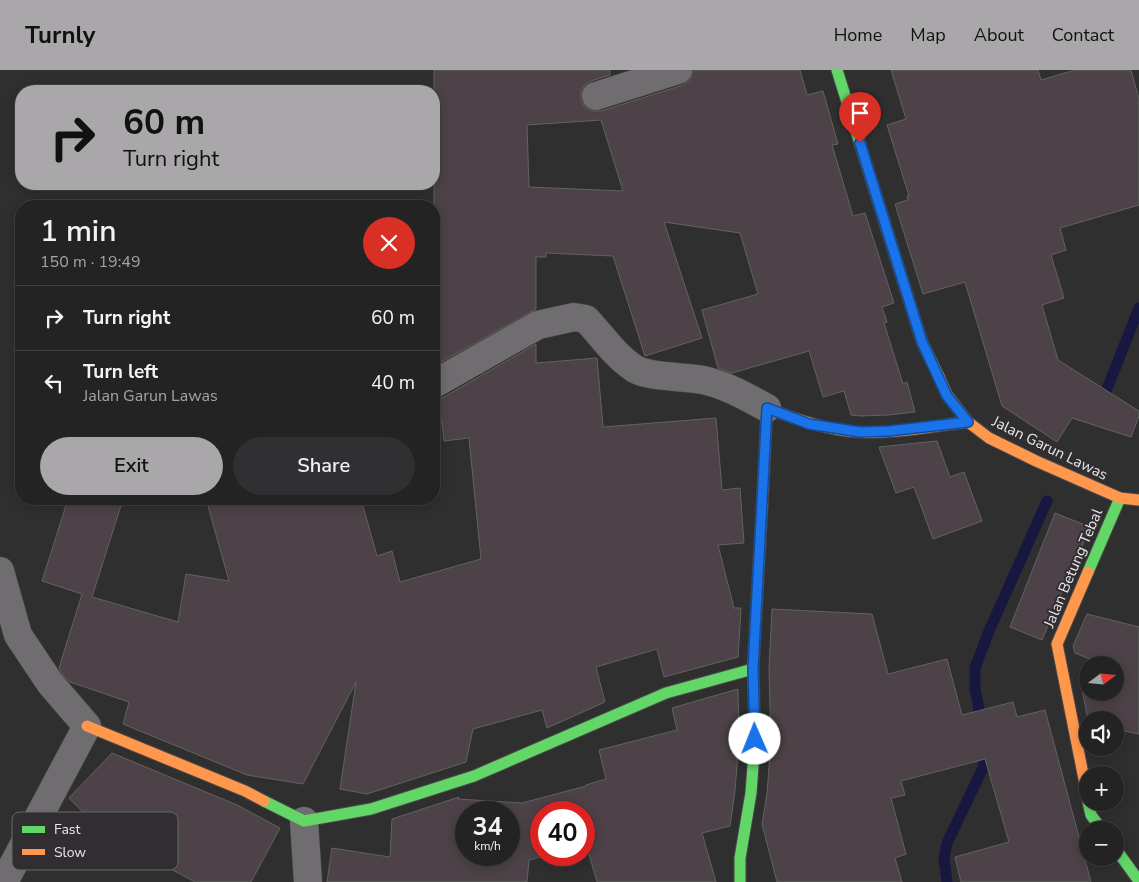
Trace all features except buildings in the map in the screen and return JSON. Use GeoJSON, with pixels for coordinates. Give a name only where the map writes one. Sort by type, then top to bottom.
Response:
{"type":"FeatureCollection","features":[{"type":"Feature","properties":{"kind":"street"},"geometry":{"type":"LineString","coordinates":[[596,96],[678,70]]}},
{"type":"Feature","properties":{"kind":"street","name":"Jalan Garun Lawas"},"geometry":{"type":"LineString","coordinates":[[837,70],[922,342],[947,396],[968,422],[989,438],[1120,498],[1139,500]]}},
{"type":"Feature","properties":{"kind":"street"},"geometry":{"type":"LineString","coordinates":[[440,381],[538,325],[580,317],[586,319],[624,361],[645,373],[706,380],[738,393],[767,408],[809,424],[860,432],[889,431],[968,422]]}},
{"type":"Feature","properties":{"kind":"street"},"geometry":{"type":"LineString","coordinates":[[740,882],[740,858],[750,793],[755,739],[753,669],[767,408]]}},
{"type":"Feature","properties":{"kind":"street","name":"Jalan Betung Tebal"},"geometry":{"type":"LineString","coordinates":[[1081,766],[1057,644],[1120,498]]}},
{"type":"Feature","properties":{"kind":"street"},"geometry":{"type":"LineString","coordinates":[[0,571],[18,634],[50,682],[87,726],[245,791],[304,821],[371,809],[474,776],[666,693],[753,669]]}},
{"type":"Feature","properties":{"kind":"street"},"geometry":{"type":"LineString","coordinates":[[41,812],[87,726]]}},
{"type":"Feature","properties":{"kind":"street"},"geometry":{"type":"LineString","coordinates":[[304,821],[308,882]]}},
{"type":"Feature","properties":{"kind":"street"},"geometry":{"type":"LineString","coordinates":[[1124,860],[1139,881]]}},
{"type":"Feature","properties":{"kind":"street"},"geometry":{"type":"LineString","coordinates":[[4,882],[12,867]]}},
{"type":"Feature","properties":{"kind":"waterway"},"geometry":{"type":"LineString","coordinates":[[1101,404],[1139,308]]}},
{"type":"Feature","properties":{"kind":"waterway"},"geometry":{"type":"LineString","coordinates":[[982,725],[975,689],[975,668],[989,631],[1047,501]]}},
{"type":"Feature","properties":{"kind":"waterway"},"geometry":{"type":"LineString","coordinates":[[947,882],[944,858],[947,843],[983,768],[986,754],[985,745]]}},
{"type":"Feature","properties":{"kind":"traffic: fast"},"geometry":{"type":"LineString","coordinates":[[837,70],[922,342],[939,377]]}},
{"type":"Feature","properties":{"kind":"traffic: fast"},"geometry":{"type":"LineString","coordinates":[[1088,572],[1120,498]]}},
{"type":"Feature","properties":{"kind":"traffic: fast"},"geometry":{"type":"LineString","coordinates":[[740,882],[740,858],[751,793],[755,739],[753,669],[762,506]]}},
{"type":"Feature","properties":{"kind":"traffic: fast"},"geometry":{"type":"LineString","coordinates":[[264,801],[304,821],[371,809],[474,776],[666,693],[753,669]]}},
{"type":"Feature","properties":{"kind":"traffic: fast"},"geometry":{"type":"LineString","coordinates":[[1090,811],[1095,821]]}},
{"type":"Feature","properties":{"kind":"traffic: fast"},"geometry":{"type":"LineString","coordinates":[[1124,860],[1139,881]]}},
{"type":"Feature","properties":{"kind":"traffic: slow"},"geometry":{"type":"LineString","coordinates":[[939,377],[947,395],[968,422],[989,438],[1120,498],[1139,500]]}},
{"type":"Feature","properties":{"kind":"traffic: slow"},"geometry":{"type":"LineString","coordinates":[[762,506],[767,408],[812,424],[860,432],[901,431],[968,422]]}},
{"type":"Feature","properties":{"kind":"traffic: slow"},"geometry":{"type":"LineString","coordinates":[[1081,766],[1057,644],[1088,572]]}},
{"type":"Feature","properties":{"kind":"traffic: slow"},"geometry":{"type":"LineString","coordinates":[[87,726],[245,791],[264,801]]}},
{"type":"Feature","properties":{"kind":"route"},"geometry":{"type":"LineString","coordinates":[[755,739],[753,669],[767,408],[809,424],[860,432],[889,431],[968,422],[947,396],[922,342],[860,143]]}}]}
